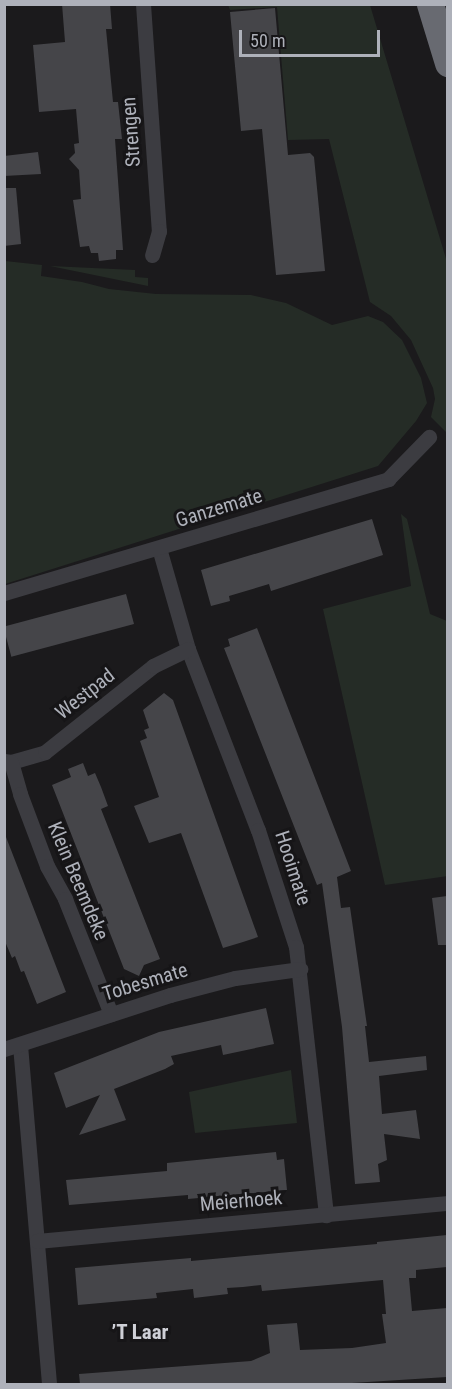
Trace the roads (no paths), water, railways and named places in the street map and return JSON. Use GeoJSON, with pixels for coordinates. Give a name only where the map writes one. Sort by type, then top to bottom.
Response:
{"type":"FeatureCollection","features":[{"type":"Feature","properties":{"kind":"highway"},"geometry":{"type":"LineString","coordinates":[[430,4],[447,63]]}},
{"type":"Feature","properties":{"kind":"street","name":"Strengen"},"geometry":{"type":"LineString","coordinates":[[143,4],[159,231],[152,255]]}},
{"type":"Feature","properties":{"kind":"street","name":"Ganzemate"},"geometry":{"type":"LineString","coordinates":[[4,593],[388,479],[429,437]]}},
{"type":"Feature","properties":{"kind":"street","name":"Hooimate"},"geometry":{"type":"LineString","coordinates":[[159,548],[188,649],[258,830],[296,947],[326,1215]]}},
{"type":"Feature","properties":{"kind":"street","name":"Westpad"},"geometry":{"type":"LineString","coordinates":[[8,762],[45,752],[153,666],[188,649]]}},
{"type":"Feature","properties":{"kind":"street","name":"Klein Beemdeke"},"geometry":{"type":"LineString","coordinates":[[8,762],[47,866],[65,899],[111,1014]]}},
{"type":"Feature","properties":{"kind":"street","name":"Tobesmate"},"geometry":{"type":"LineString","coordinates":[[4,1049],[170,995],[235,978],[300,969]]}},
{"type":"Feature","properties":{"kind":"street"},"geometry":{"type":"LineString","coordinates":[[21,1045],[49,1384]]}},
{"type":"Feature","properties":{"kind":"street","name":"Meierhoek"},"geometry":{"type":"LineString","coordinates":[[38,1241],[447,1203]]}},
{"type":"Feature","properties":{"kind":"district","name":"’T Laar"},"geometry":{"type":"Point","coordinates":[140,1332]}}]}
